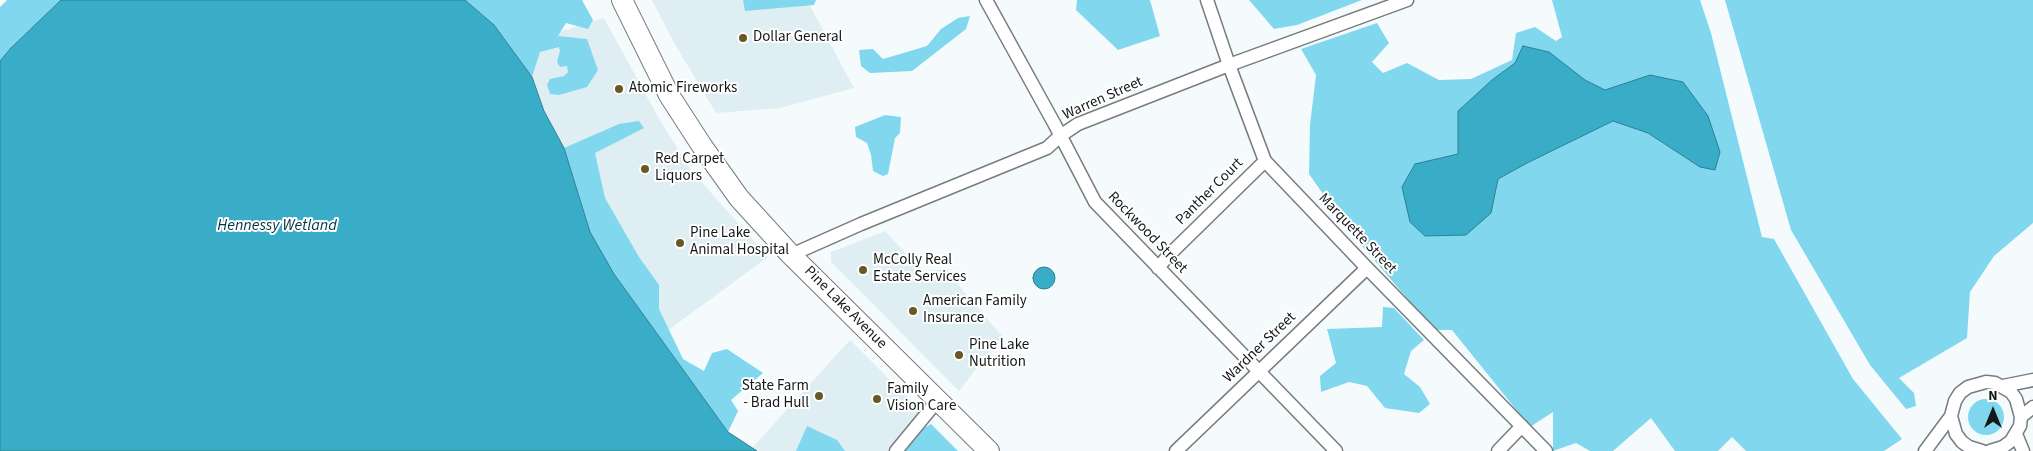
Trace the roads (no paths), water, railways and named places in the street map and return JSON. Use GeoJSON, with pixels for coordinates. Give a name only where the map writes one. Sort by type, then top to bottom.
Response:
{"type":"FeatureCollection","features":[{"type":"Feature","properties":{"kind":"main road","name":"Pine Lake Avenue"},"geometry":{"type":"LineString","coordinates":[[622,0],[669,95],[739,198],[791,255],[989,451]]}},
{"type":"Feature","properties":{"kind":"street","name":"Rockwood Street"},"geometry":{"type":"LineString","coordinates":[[986,0],[1095,202],[1336,451]]}},
{"type":"Feature","properties":{"kind":"street","name":"Marquette Street"},"geometry":{"type":"LineString","coordinates":[[1207,0],[1265,161],[1546,451]]}},
{"type":"Feature","properties":{"kind":"street","name":"Warren Street"},"geometry":{"type":"LineString","coordinates":[[791,255],[861,224],[1047,148],[1060,136],[1078,124],[1229,65],[1407,0]]}},
{"type":"Feature","properties":{"kind":"street","name":"Panther Court"},"geometry":{"type":"LineString","coordinates":[[1158,268],[1265,161]]}},
{"type":"Feature","properties":{"kind":"street","name":"Wardner Street"},"geometry":{"type":"LineString","coordinates":[[1176,451],[1367,268]]}},
{"type":"Feature","properties":{"kind":"street"},"geometry":{"type":"LineString","coordinates":[[1925,451],[1951,416],[1955,401],[1968,387],[1986,382],[2003,386],[2033,380]]}},
{"type":"Feature","properties":{"kind":"street"},"geometry":{"type":"LineString","coordinates":[[1990,451],[2003,447],[2016,434],[2021,417],[2016,400],[2003,386]]}},
{"type":"Feature","properties":{"kind":"street"},"geometry":{"type":"LineString","coordinates":[[896,451],[938,400]]}},
{"type":"Feature","properties":{"kind":"street"},"geometry":{"type":"LineString","coordinates":[[2021,417],[2033,407]]}},
{"type":"Feature","properties":{"kind":"street"},"geometry":{"type":"LineString","coordinates":[[1951,416],[1956,434],[1965,449],[1982,451]]}},
{"type":"Feature","properties":{"kind":"street"},"geometry":{"type":"LineString","coordinates":[[1498,451],[1522,426]]}},
{"type":"Feature","properties":{"kind":"street"},"geometry":{"type":"LineString","coordinates":[[2016,434],[2022,451]]}},
{"type":"Feature","properties":{"kind":"water","name":"Hennessy Wetland"},"geometry":{"type":"Polygon","coordinates":[[[61,0],[465,0],[494,25],[532,77],[544,111],[564,148],[590,232],[614,274],[728,432],[757,451],[0,451],[0,61],[61,0]]]}},
{"type":"Feature","properties":{"kind":"water"},"geometry":{"type":"Polygon","coordinates":[[[1523,46],[1549,52],[1585,80],[1605,90],[1650,75],[1683,82],[1708,116],[1720,152],[1715,170],[1700,167],[1648,133],[1613,121],[1498,179],[1491,213],[1466,235],[1425,236],[1410,222],[1402,187],[1415,164],[1458,154],[1458,111],[1492,80],[1515,63],[1523,46]]]}},
{"type":"Feature","properties":{"kind":"water"},"geometry":{"type":"Polygon","coordinates":[[[1044,267],[1054,274],[1055,278],[1048,288],[1044,289],[1034,282],[1033,278],[1040,268],[1044,267]]]}},
{"type":"Feature","properties":{"kind":"place","name":"Dollar General"},"geometry":{"type":"Point","coordinates":[743,38]}},
{"type":"Feature","properties":{"kind":"place","name":"Atomic Fireworks"},"geometry":{"type":"Point","coordinates":[619,89]}},
{"type":"Feature","properties":{"kind":"place","name":"Red Carpet Liquors"},"geometry":{"type":"Point","coordinates":[645,169]}},
{"type":"Feature","properties":{"kind":"place","name":"Pine Lake Animal Hospital"},"geometry":{"type":"Point","coordinates":[680,243]}},
{"type":"Feature","properties":{"kind":"place","name":"McColly Real Estate Services"},"geometry":{"type":"Point","coordinates":[863,270]}},
{"type":"Feature","properties":{"kind":"place","name":"American Family Insurance"},"geometry":{"type":"Point","coordinates":[913,311]}},
{"type":"Feature","properties":{"kind":"place","name":"Pine Lake Nutrition"},"geometry":{"type":"Point","coordinates":[959,355]}},
{"type":"Feature","properties":{"kind":"place","name":"State Farm - Brad Hull"},"geometry":{"type":"Point","coordinates":[819,396]}},
{"type":"Feature","properties":{"kind":"place","name":"Family Vision Care"},"geometry":{"type":"Point","coordinates":[877,399]}}]}
